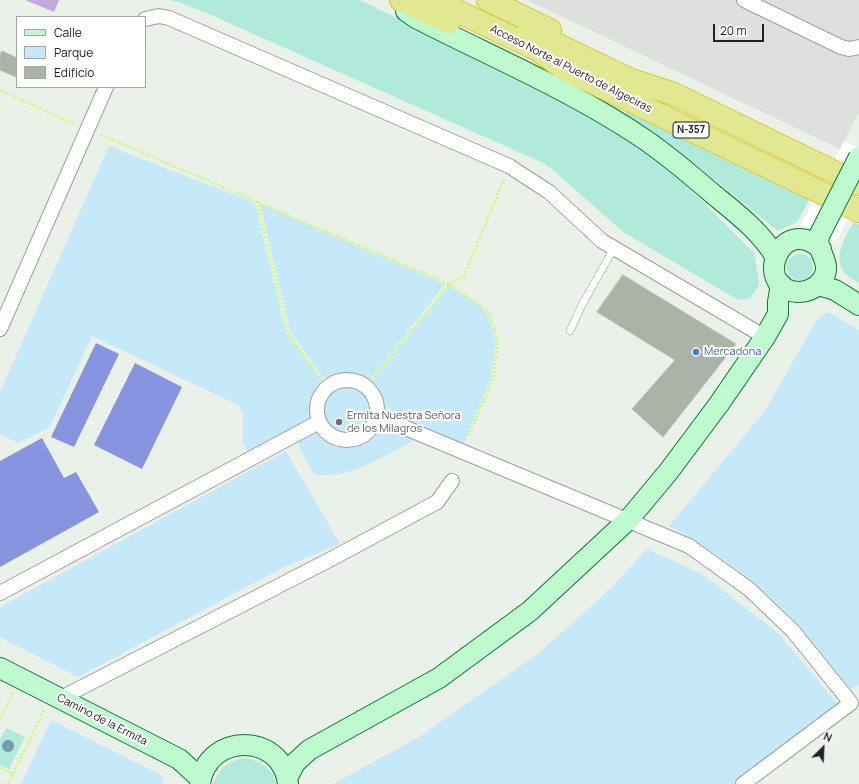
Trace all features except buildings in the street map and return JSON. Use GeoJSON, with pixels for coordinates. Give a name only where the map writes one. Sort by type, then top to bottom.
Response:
{"type":"FeatureCollection","features":[{"type":"Feature","properties":{"kind":"highway"},"geometry":{"type":"LineString","coordinates":[[401,0],[530,58],[565,69]]}},
{"type":"Feature","properties":{"kind":"highway","name":"Acceso Norte al Puerto de Algeciras"},"geometry":{"type":"LineString","coordinates":[[434,0],[536,49],[565,69],[859,211]]}},
{"type":"Feature","properties":{"kind":"highway","name":"Acceso Norte al Puerto de Algeciras"},"geometry":{"type":"LineString","coordinates":[[460,0],[631,80],[674,94],[859,184]]}},
{"type":"Feature","properties":{"kind":"highway"},"geometry":{"type":"LineString","coordinates":[[488,0],[636,72],[674,94]]}},
{"type":"Feature","properties":{"kind":"street"},"geometry":{"type":"LineString","coordinates":[[391,0],[416,18],[574,98],[644,139],[670,158],[751,226],[769,246],[775,256]]}},
{"type":"Feature","properties":{"kind":"street"},"geometry":{"type":"LineString","coordinates":[[744,0],[841,47],[849,49],[859,47]]}},
{"type":"Feature","properties":{"kind":"street"},"geometry":{"type":"LineString","coordinates":[[146,19],[160,16],[169,18],[509,166],[549,192],[589,230],[614,248],[765,337]]}},
{"type":"Feature","properties":{"kind":"street"},"geometry":{"type":"LineString","coordinates":[[0,329],[106,88]]}},
{"type":"Feature","properties":{"kind":"street"},"geometry":{"type":"LineString","coordinates":[[778,314],[786,311],[823,279],[826,264],[817,240],[859,157]]}},
{"type":"Feature","properties":{"kind":"street"},"geometry":{"type":"LineString","coordinates":[[817,240],[792,240],[779,249],[775,256],[774,272],[781,284],[789,290],[811,288],[835,290],[859,304]]}},
{"type":"Feature","properties":{"kind":"street"},"geometry":{"type":"LineString","coordinates":[[269,752],[294,755],[309,750],[445,674],[530,611],[629,519],[678,459],[719,404],[765,337],[778,314],[781,284]]}},
{"type":"Feature","properties":{"kind":"street"},"geometry":{"type":"LineString","coordinates":[[346,379],[357,381],[366,386],[376,399],[377,416],[374,425],[360,437],[350,440],[332,436],[324,430],[319,422],[317,403],[321,394],[327,387],[336,381],[346,379]]}},
{"type":"Feature","properties":{"kind":"street"},"geometry":{"type":"LineString","coordinates":[[377,416],[629,519],[689,546],[749,589],[793,631],[851,702],[743,784]]}},
{"type":"Feature","properties":{"kind":"street"},"geometry":{"type":"LineString","coordinates":[[0,593],[319,422]]}},
{"type":"Feature","properties":{"kind":"street"},"geometry":{"type":"LineString","coordinates":[[55,697],[333,558],[437,502],[452,481]]}},
{"type":"Feature","properties":{"kind":"street","name":"Camino de la Ermita"},"geometry":{"type":"LineString","coordinates":[[0,668],[179,759],[200,781]]}},
{"type":"Feature","properties":{"kind":"street"},"geometry":{"type":"LineString","coordinates":[[200,781],[210,759],[223,749],[238,744],[260,747],[269,752],[277,759],[287,781]]}},
{"type":"Feature","properties":{"kind":"street"},"geometry":{"type":"LineString","coordinates":[[287,781],[295,763],[309,750]]}},
{"type":"Feature","properties":{"kind":"street"},"geometry":{"type":"LineString","coordinates":[[179,759],[195,761],[210,759]]}},
{"type":"Feature","properties":{"kind":"lane"},"geometry":{"type":"LineString","coordinates":[[570,331],[582,305],[614,248]]}},
{"type":"Feature","properties":{"kind":"path"},"geometry":{"type":"LineString","coordinates":[[0,90],[88,130],[449,284],[489,312],[498,342],[493,379],[463,451]]}},
{"type":"Feature","properties":{"kind":"path"},"geometry":{"type":"LineString","coordinates":[[366,386],[449,284],[464,276],[509,166]]}},
{"type":"Feature","properties":{"kind":"path"},"geometry":{"type":"LineString","coordinates":[[257,202],[288,333],[327,387]]}},
{"type":"Feature","properties":{"kind":"path"},"geometry":{"type":"LineString","coordinates":[[0,720],[20,679]]}},
{"type":"Feature","properties":{"kind":"path"},"geometry":{"type":"LineString","coordinates":[[8,784],[55,697]]}},
{"type":"Feature","properties":{"kind":"path"},"geometry":{"type":"LineString","coordinates":[[0,768],[13,774]]}},
{"type":"Feature","properties":{"kind":"shaded area"},"geometry":{"type":"Polygon","coordinates":[[[25,0],[59,0],[54,12],[25,0]]]}},
{"type":"Feature","properties":{"kind":"shaded area"},"geometry":{"type":"Polygon","coordinates":[[[170,0],[360,0],[567,103],[641,149],[682,181],[754,253],[759,281],[758,287],[750,298],[738,300],[623,232],[552,169],[541,162],[211,15],[170,0]]]}},
{"type":"Feature","properties":{"kind":"shaded area"},"geometry":{"type":"Polygon","coordinates":[[[527,0],[859,0],[859,112],[840,149],[527,0]]]}},
{"type":"Feature","properties":{"kind":"shaded area"},"geometry":{"type":"Polygon","coordinates":[[[627,109],[811,196],[797,222],[778,231],[698,166],[623,120],[627,109]]]}},
{"type":"Feature","properties":{"kind":"shaded area"},"geometry":{"type":"Polygon","coordinates":[[[854,222],[859,225],[859,283],[844,272],[840,260],[842,246],[854,222]]]}},
{"type":"Feature","properties":{"kind":"shaded area"},"geometry":{"type":"Polygon","coordinates":[[[800,254],[809,258],[813,267],[809,276],[800,280],[791,276],[787,267],[791,258],[800,254]]]}},
{"type":"Feature","properties":{"kind":"shaded area"},"geometry":{"type":"Polygon","coordinates":[[[96,343],[119,354],[74,447],[51,437],[96,343]]]}},
{"type":"Feature","properties":{"kind":"shaded area"},"geometry":{"type":"Polygon","coordinates":[[[135,363],[182,387],[142,469],[94,445],[135,363]]]}},
{"type":"Feature","properties":{"kind":"shaded area"},"geometry":{"type":"Polygon","coordinates":[[[42,438],[64,478],[76,472],[99,512],[0,567],[0,461],[42,438]]]}},
{"type":"Feature","properties":{"kind":"shaded area"},"geometry":{"type":"Polygon","coordinates":[[[6,728],[25,737],[9,769],[0,765],[0,740],[6,728]]]}},
{"type":"Feature","properties":{"kind":"shaded area"},"geometry":{"type":"Polygon","coordinates":[[[245,758],[265,766],[275,778],[276,784],[213,784],[215,778],[225,766],[234,761],[245,758]]]}},
{"type":"Feature","properties":{"kind":"green space"},"geometry":{"type":"Polygon","coordinates":[[[109,146],[255,203],[286,333],[326,386],[324,379],[290,331],[260,204],[445,284],[366,385],[370,383],[449,286],[475,302],[487,313],[496,341],[491,378],[462,448],[413,438],[411,442],[377,461],[352,471],[327,475],[314,474],[299,447],[298,436],[249,457],[243,440],[243,415],[238,405],[92,336],[50,427],[18,443],[0,434],[0,392],[109,146]]]}},
{"type":"Feature","properties":{"kind":"green space"},"geometry":{"type":"Polygon","coordinates":[[[828,312],[859,330],[859,684],[851,690],[802,629],[758,586],[730,564],[669,526],[764,412],[817,320],[828,312]]]}},
{"type":"Feature","properties":{"kind":"green space"},"geometry":{"type":"Polygon","coordinates":[[[286,451],[340,544],[284,567],[78,677],[0,637],[0,607],[286,451]]]}},
{"type":"Feature","properties":{"kind":"green space"},"geometry":{"type":"Polygon","coordinates":[[[647,549],[702,574],[779,634],[839,706],[736,784],[333,784],[419,737],[539,653],[609,590],[647,549]]]}},
{"type":"Feature","properties":{"kind":"green space"},"geometry":{"type":"Polygon","coordinates":[[[51,720],[163,776],[161,784],[21,784],[51,720]]]}},
{"type":"Feature","properties":{"kind":"pier"},"geometry":{"type":"Polygon","coordinates":[[[844,141],[859,148],[859,197],[836,242],[801,225],[844,141]]]}},
{"type":"Feature","properties":{"kind":"place","name":"Mercadona"},"geometry":{"type":"Point","coordinates":[696,352]}},
{"type":"Feature","properties":{"kind":"place","name":"Ermita Nuestra Señora de los Milagros"},"geometry":{"type":"Point","coordinates":[339,422]}}]}
